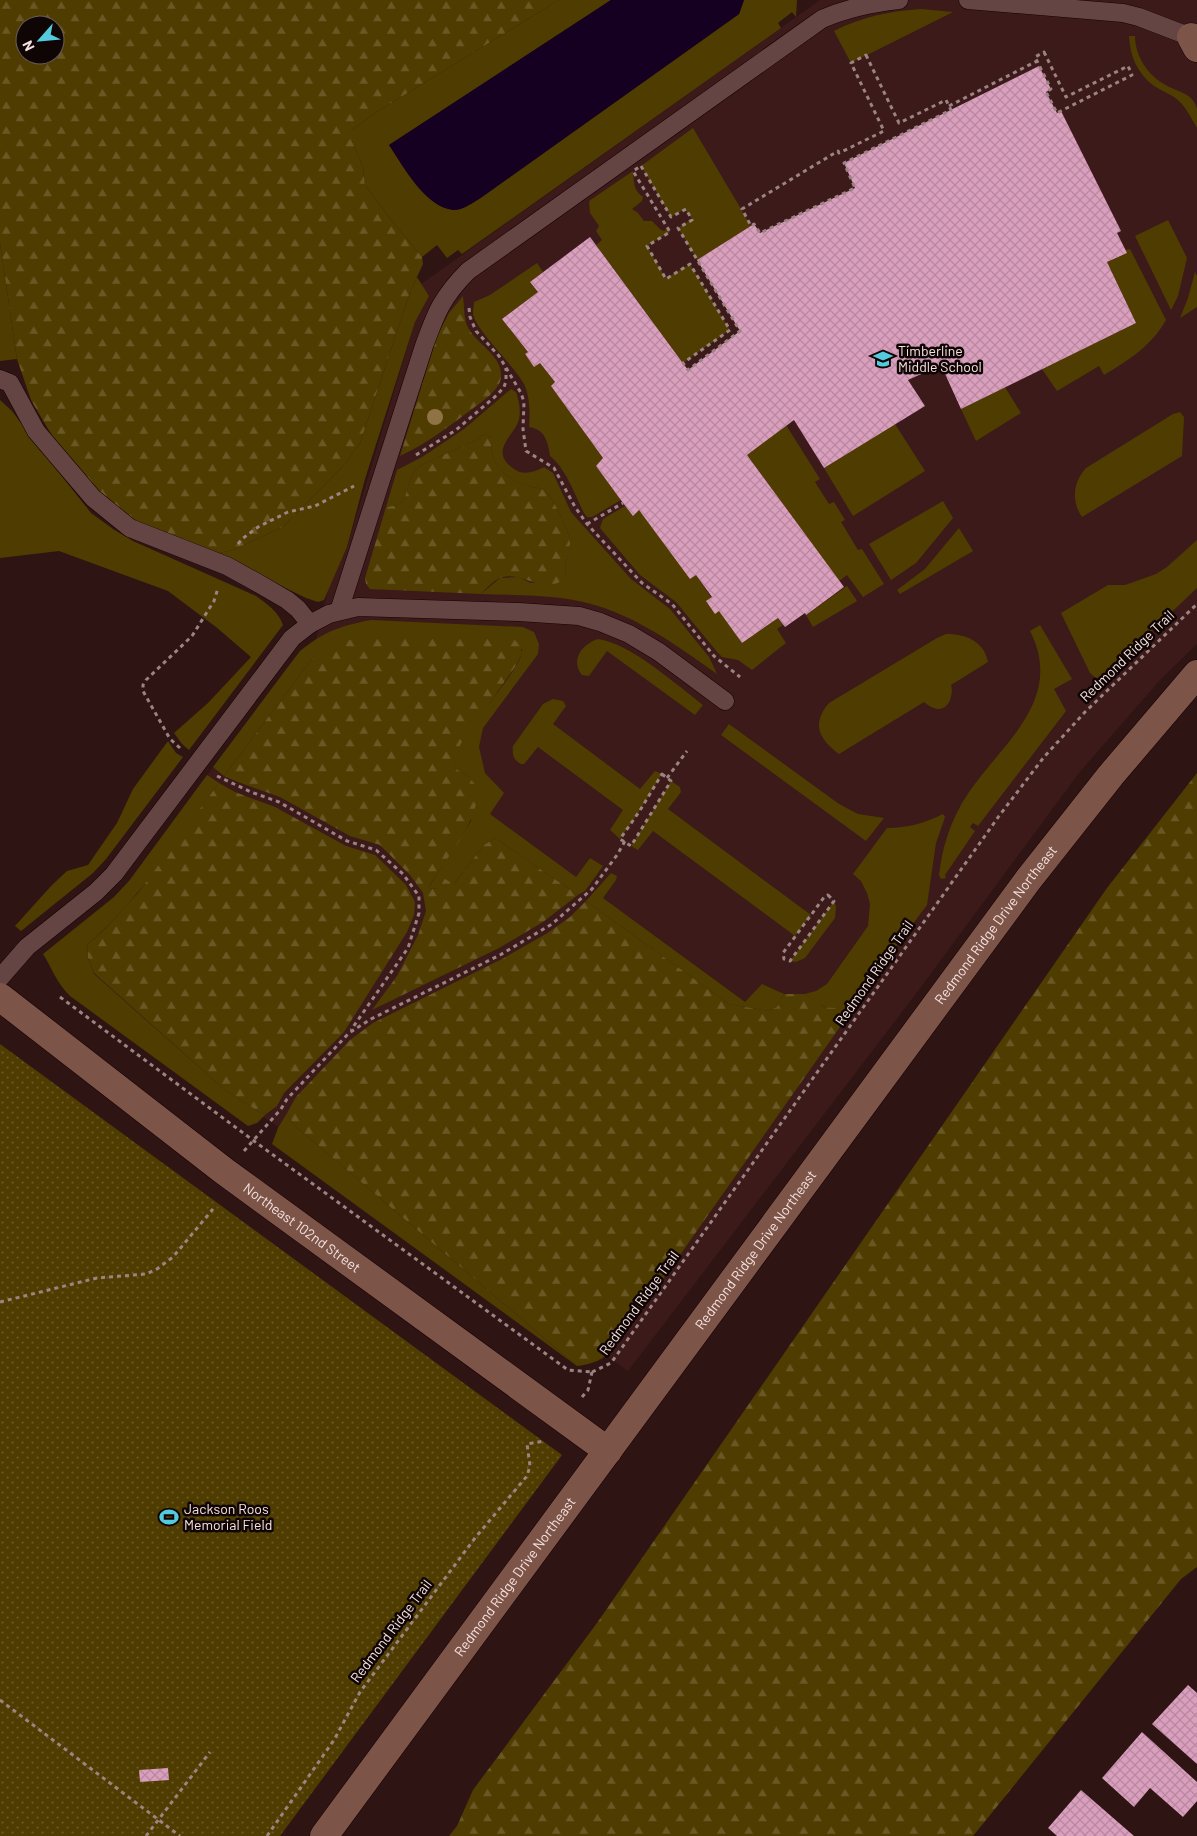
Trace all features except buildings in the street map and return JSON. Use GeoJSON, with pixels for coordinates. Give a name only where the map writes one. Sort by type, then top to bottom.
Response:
{"type":"FeatureCollection","features":[{"type":"Feature","properties":{"kind":"street","name":"Redmond Ridge Drive Northeast"},"geometry":{"type":"LineString","coordinates":[[324,1836],[1028,880],[1111,775],[1197,674]]}},
{"type":"Feature","properties":{"kind":"street","name":"Northeast 102nd Street"},"geometry":{"type":"LineString","coordinates":[[0,997],[224,1171],[608,1451]]}},
{"type":"Feature","properties":{"kind":"lane"},"geometry":{"type":"LineString","coordinates":[[339,611],[436,312],[455,284],[468,271],[822,19],[872,3],[899,0]]}},
{"type":"Feature","properties":{"kind":"lane"},"geometry":{"type":"LineString","coordinates":[[968,0],[1123,13],[1139,17],[1194,42]]}},
{"type":"Feature","properties":{"kind":"lane"},"geometry":{"type":"LineString","coordinates":[[0,379],[10,383],[36,431],[94,498],[130,528],[226,566],[286,600],[298,609],[310,624]]}},
{"type":"Feature","properties":{"kind":"lane"},"geometry":{"type":"LineString","coordinates":[[0,978],[27,947],[96,892],[114,874],[292,638],[310,624],[329,614],[358,607],[434,608],[579,616],[629,634],[659,652],[725,701]]}},
{"type":"Feature","properties":{"kind":"path"},"geometry":{"type":"LineString","coordinates":[[1044,52],[1066,97],[1128,66],[1132,76],[1057,113],[1046,92],[1051,89],[1037,61],[1035,57],[1044,52]]}},
{"type":"Feature","properties":{"kind":"path"},"geometry":{"type":"LineString","coordinates":[[866,55],[899,123],[946,100],[948,106],[951,110],[844,163],[855,188],[760,234],[754,224],[751,226],[742,209],[838,150],[839,153],[884,131],[851,63],[866,55]]}},
{"type":"Feature","properties":{"kind":"path"},"geometry":{"type":"LineString","coordinates":[[948,106],[1037,61]]}},
{"type":"Feature","properties":{"kind":"path"},"geometry":{"type":"LineString","coordinates":[[641,166],[672,217],[686,209],[692,220],[678,228],[740,331],[688,370],[684,363],[730,330],[690,264],[666,278],[647,246],[670,232],[634,171],[641,166]]}},
{"type":"Feature","properties":{"kind":"path"},"geometry":{"type":"LineString","coordinates":[[468,310],[476,331],[490,345],[506,368],[517,385],[524,402],[523,429],[526,451],[554,468],[575,507],[587,524],[642,583],[672,604],[714,656],[740,677]]}},
{"type":"Feature","properties":{"kind":"path"},"geometry":{"type":"LineString","coordinates":[[414,456],[456,430],[497,395],[504,387],[506,368]]}},
{"type":"Feature","properties":{"kind":"path"},"geometry":{"type":"LineString","coordinates":[[170,739],[143,691],[143,685],[192,636],[214,601],[226,566],[242,539],[258,527],[288,512],[315,506],[349,490]]}},
{"type":"Feature","properties":{"kind":"path"},"geometry":{"type":"LineString","coordinates":[[587,524],[623,503]]}},
{"type":"Feature","properties":{"kind":"path","name":"Redmond Ridge Trail"},"geometry":{"type":"LineString","coordinates":[[254,1141],[568,1370],[592,1372],[611,1363],[999,816],[1044,757],[1085,712],[1197,604]]}},
{"type":"Feature","properties":{"kind":"path"},"geometry":{"type":"LineString","coordinates":[[667,778],[687,751]]}},
{"type":"Feature","properties":{"kind":"path"},"geometry":{"type":"LineString","coordinates":[[662,774],[667,778],[671,781],[631,846],[624,842],[620,839],[640,812],[662,774]]}},
{"type":"Feature","properties":{"kind":"path"},"geometry":{"type":"LineString","coordinates":[[222,780],[279,802],[347,841],[376,850],[404,874],[419,896],[419,913],[408,948],[349,1033],[287,1099],[254,1141],[224,1171]]}},
{"type":"Feature","properties":{"kind":"path"},"geometry":{"type":"LineString","coordinates":[[349,1033],[371,1019],[500,955],[552,924],[592,889],[617,855],[624,842]]}},
{"type":"Feature","properties":{"kind":"path"},"geometry":{"type":"LineString","coordinates":[[825,896],[831,897],[834,902],[790,961],[784,959],[783,953],[795,936],[825,896]]}},
{"type":"Feature","properties":{"kind":"path"},"geometry":{"type":"LineString","coordinates":[[60,997],[254,1141]]}},
{"type":"Feature","properties":{"kind":"path"},"geometry":{"type":"LineString","coordinates":[[0,1302],[97,1278],[146,1274],[157,1269],[173,1257],[212,1209]]}},
{"type":"Feature","properties":{"kind":"path","name":"Redmond Ridge Trail"},"geometry":{"type":"LineString","coordinates":[[267,1836],[334,1740],[360,1692],[475,1538],[527,1476],[530,1466],[527,1444]]}},
{"type":"Feature","properties":{"kind":"path"},"geometry":{"type":"LineString","coordinates":[[0,1700],[180,1836]]}},
{"type":"Feature","properties":{"kind":"path"},"geometry":{"type":"LineString","coordinates":[[146,1836],[210,1752]]}},
{"type":"Feature","properties":{"kind":"shaded area"},"geometry":{"type":"Polygon","coordinates":[[[611,0],[744,0],[739,14],[472,204],[453,210],[443,207],[424,193],[408,174],[389,145],[611,0]]]}},
{"type":"Feature","properties":{"kind":"shaded area"},"geometry":{"type":"Polygon","coordinates":[[[820,0],[1197,0],[1197,644],[1160,680],[1079,773],[918,991],[628,1371],[80,989],[114,897],[129,881],[285,670],[300,651],[316,639],[329,587],[347,547],[415,322],[410,292],[820,0]]]}},
{"type":"Feature","properties":{"kind":"green space"},"geometry":{"type":"Polygon","coordinates":[[[0,0],[559,0],[375,113],[352,130],[352,141],[363,167],[365,185],[422,257],[423,264],[410,292],[360,443],[345,464],[283,527],[233,550],[215,554],[136,524],[94,490],[57,444],[31,400],[17,359],[0,243],[0,0]]]}},
{"type":"Feature","properties":{"kind":"green space"},"geometry":{"type":"Polygon","coordinates":[[[559,0],[611,0],[389,145],[409,175],[427,196],[437,204],[447,209],[457,209],[467,206],[482,197],[739,14],[744,0],[797,0],[796,17],[792,12],[778,23],[781,28],[462,254],[458,250],[447,258],[437,245],[422,257],[365,185],[363,167],[352,141],[352,130],[375,113],[559,0]]]}},
{"type":"Feature","properties":{"kind":"green space"},"geometry":{"type":"Polygon","coordinates":[[[921,9],[953,12],[851,63],[834,31],[876,16],[898,11],[921,9]]]}},
{"type":"Feature","properties":{"kind":"green space"},"geometry":{"type":"Polygon","coordinates":[[[1129,36],[1135,36],[1140,58],[1153,76],[1169,87],[1184,93],[1195,103],[1197,109],[1197,128],[1178,100],[1154,86],[1143,76],[1133,57],[1129,36]]]}},
{"type":"Feature","properties":{"kind":"green space"},"geometry":{"type":"Polygon","coordinates":[[[693,128],[751,226],[697,260],[678,228],[692,219],[685,209],[671,217],[641,166],[693,128]]]}},
{"type":"Feature","properties":{"kind":"green space"},"geometry":{"type":"Polygon","coordinates":[[[633,171],[636,189],[643,197],[642,201],[632,209],[644,221],[652,221],[661,230],[664,231],[668,228],[670,232],[647,246],[666,278],[690,264],[730,330],[683,363],[596,245],[602,240],[596,231],[599,226],[590,213],[589,201],[633,171]]]}},
{"type":"Feature","properties":{"kind":"green space"},"geometry":{"type":"Polygon","coordinates":[[[1168,220],[1187,258],[1178,296],[1171,310],[1135,236],[1168,220]]]}},
{"type":"Feature","properties":{"kind":"green space"},"geometry":{"type":"Polygon","coordinates":[[[0,243],[17,359],[0,361],[0,243]]]}},
{"type":"Feature","properties":{"kind":"green space"},"geometry":{"type":"Polygon","coordinates":[[[1130,249],[1166,320],[1147,345],[1122,364],[1104,375],[1099,366],[1057,391],[1042,369],[1136,323],[1107,262],[1126,253],[1125,250],[1130,249]]]}},
{"type":"Feature","properties":{"kind":"green space"},"geometry":{"type":"Polygon","coordinates":[[[537,263],[543,272],[530,282],[538,292],[502,319],[528,352],[525,355],[534,366],[540,363],[555,382],[551,386],[603,458],[596,466],[621,500],[592,517],[587,517],[584,513],[574,490],[561,468],[550,456],[545,437],[539,430],[529,427],[529,405],[524,384],[481,330],[473,314],[474,302],[490,295],[537,263]]]}},
{"type":"Feature","properties":{"kind":"green space"},"geometry":{"type":"Polygon","coordinates":[[[1195,272],[1197,276],[1197,307],[1180,318],[1188,298],[1195,272]]]}},
{"type":"Feature","properties":{"kind":"green space"},"geometry":{"type":"Polygon","coordinates":[[[417,277],[429,296],[415,322],[365,479],[347,547],[324,600],[318,602],[306,598],[215,554],[233,550],[283,527],[345,464],[360,443],[410,292],[417,277]]]}},
{"type":"Feature","properties":{"kind":"green space"},"geometry":{"type":"Polygon","coordinates":[[[463,296],[464,313],[469,329],[492,354],[499,365],[501,377],[499,385],[489,396],[454,423],[428,441],[400,456],[437,336],[449,313],[463,296]]]}},
{"type":"Feature","properties":{"kind":"green space"},"geometry":{"type":"Polygon","coordinates":[[[1005,387],[1021,413],[976,441],[961,409],[1005,387]]]}},
{"type":"Feature","properties":{"kind":"green space"},"geometry":{"type":"Polygon","coordinates":[[[511,389],[516,392],[520,412],[517,425],[503,449],[506,462],[514,469],[525,473],[544,467],[553,473],[571,512],[631,579],[670,609],[709,657],[717,674],[663,637],[625,616],[604,608],[561,598],[481,594],[500,578],[518,577],[531,583],[566,578],[565,566],[570,548],[564,522],[551,498],[542,489],[527,486],[511,479],[505,474],[493,456],[491,438],[484,434],[476,440],[421,465],[412,474],[404,500],[398,505],[386,507],[397,470],[422,457],[464,429],[511,389]]]}},
{"type":"Feature","properties":{"kind":"green space"},"geometry":{"type":"Polygon","coordinates":[[[0,400],[12,411],[91,513],[133,541],[256,596],[272,609],[281,620],[283,625],[189,750],[174,733],[208,703],[251,657],[216,627],[168,591],[59,551],[0,558],[0,400]]]}},
{"type":"Feature","properties":{"kind":"green space"},"geometry":{"type":"Polygon","coordinates":[[[1180,412],[1184,417],[1182,456],[1082,517],[1076,505],[1075,492],[1078,479],[1086,468],[1173,414],[1180,412]]]}},
{"type":"Feature","properties":{"kind":"green space"},"geometry":{"type":"Polygon","coordinates":[[[895,424],[925,471],[853,516],[824,468],[895,424]]]}},
{"type":"Feature","properties":{"kind":"green space"},"geometry":{"type":"Polygon","coordinates":[[[786,425],[820,479],[815,482],[829,504],[834,502],[845,520],[841,522],[858,550],[862,549],[884,584],[863,597],[847,575],[839,581],[747,455],[786,425]]]}},
{"type":"Feature","properties":{"kind":"green space"},"geometry":{"type":"Polygon","coordinates":[[[484,434],[491,438],[493,455],[505,474],[527,486],[542,489],[555,505],[567,531],[570,543],[565,570],[566,578],[555,584],[548,585],[507,576],[495,581],[481,594],[370,589],[366,584],[365,578],[386,507],[398,505],[404,500],[412,474],[421,465],[476,440],[484,434]]]}},
{"type":"Feature","properties":{"kind":"green space"},"geometry":{"type":"Polygon","coordinates":[[[943,501],[953,518],[916,563],[891,580],[869,544],[943,501]]]}},
{"type":"Feature","properties":{"kind":"green space"},"geometry":{"type":"Polygon","coordinates":[[[625,506],[633,515],[639,510],[696,575],[742,643],[778,618],[783,625],[777,629],[786,643],[752,670],[738,660],[722,657],[676,602],[640,575],[600,528],[603,519],[625,506]]]}},
{"type":"Feature","properties":{"kind":"green space"},"geometry":{"type":"Polygon","coordinates":[[[959,528],[973,551],[900,594],[897,590],[925,569],[959,528]]]}},
{"type":"Feature","properties":{"kind":"green space"},"geometry":{"type":"Polygon","coordinates":[[[1197,540],[1197,588],[1099,681],[1090,673],[1061,613],[1108,585],[1125,585],[1156,574],[1167,567],[1197,540]]]}},
{"type":"Feature","properties":{"kind":"green space"},"geometry":{"type":"Polygon","coordinates":[[[847,586],[857,601],[813,627],[806,615],[847,586]]]}},
{"type":"Feature","properties":{"kind":"green space"},"geometry":{"type":"Polygon","coordinates":[[[371,620],[523,627],[534,632],[539,644],[538,654],[483,728],[479,747],[485,773],[504,793],[490,814],[576,877],[590,858],[603,866],[585,891],[578,895],[495,838],[484,845],[453,885],[438,889],[428,888],[471,821],[469,777],[455,768],[459,746],[514,669],[522,649],[315,655],[224,776],[213,767],[300,651],[333,630],[371,620]]]}},
{"type":"Feature","properties":{"kind":"green space"},"geometry":{"type":"Polygon","coordinates":[[[1040,625],[1072,679],[1054,689],[1066,711],[978,826],[973,823],[970,827],[975,831],[945,875],[946,878],[941,879],[939,875],[944,847],[957,812],[976,783],[1022,723],[1033,703],[1040,681],[1039,657],[1030,631],[1040,625]]]}},
{"type":"Feature","properties":{"kind":"green space"},"geometry":{"type":"Polygon","coordinates":[[[946,634],[960,635],[973,640],[983,649],[988,662],[951,685],[952,694],[946,706],[939,709],[931,707],[924,702],[839,754],[826,743],[822,737],[819,724],[823,711],[829,703],[946,634]]]}},
{"type":"Feature","properties":{"kind":"green space"},"geometry":{"type":"Polygon","coordinates":[[[369,636],[513,639],[520,644],[522,653],[515,667],[460,745],[455,768],[469,777],[478,788],[477,801],[473,814],[460,840],[428,888],[438,889],[443,878],[454,884],[484,845],[495,838],[578,895],[543,922],[499,948],[372,1010],[397,976],[418,935],[426,911],[423,893],[410,875],[380,845],[350,836],[280,797],[224,776],[315,655],[341,642],[369,636]]]}},
{"type":"Feature","properties":{"kind":"green space"},"geometry":{"type":"Polygon","coordinates":[[[598,639],[611,642],[638,656],[703,705],[695,715],[607,651],[589,676],[582,675],[577,664],[580,653],[592,641],[598,639]]]}},
{"type":"Feature","properties":{"kind":"green space"},"geometry":{"type":"Polygon","coordinates":[[[553,699],[563,701],[566,706],[553,724],[640,789],[655,771],[662,774],[620,839],[610,830],[623,810],[538,747],[524,764],[516,761],[513,746],[543,704],[553,699]]]}},
{"type":"Feature","properties":{"kind":"green space"},"geometry":{"type":"Polygon","coordinates":[[[729,724],[839,804],[858,814],[884,818],[866,841],[721,735],[729,724]]]}},
{"type":"Feature","properties":{"kind":"green space"},"geometry":{"type":"Polygon","coordinates":[[[168,741],[176,753],[183,757],[106,859],[93,873],[21,931],[15,926],[52,885],[67,871],[88,865],[117,823],[133,789],[168,741]]]}},
{"type":"Feature","properties":{"kind":"green space"},"geometry":{"type":"Polygon","coordinates":[[[1197,773],[1197,1567],[1181,1579],[973,1836],[449,1836],[457,1826],[473,1790],[597,1623],[1107,888],[1197,773]]]}},
{"type":"Feature","properties":{"kind":"green space"},"geometry":{"type":"Polygon","coordinates":[[[207,775],[219,783],[141,888],[87,945],[88,958],[94,974],[224,1089],[259,1112],[266,1114],[257,1123],[248,1126],[70,996],[58,981],[43,954],[114,897],[129,881],[207,775]]]}},
{"type":"Feature","properties":{"kind":"green space"},"geometry":{"type":"Polygon","coordinates":[[[671,781],[680,787],[681,792],[668,809],[811,915],[795,936],[653,831],[638,850],[631,846],[671,781]]]}},
{"type":"Feature","properties":{"kind":"green space"},"geometry":{"type":"Polygon","coordinates":[[[219,783],[235,792],[275,807],[346,846],[375,855],[406,885],[415,902],[414,915],[407,932],[344,1032],[284,1093],[277,1106],[266,1114],[259,1112],[224,1089],[94,973],[88,958],[87,945],[105,929],[138,893],[219,783]]]}},
{"type":"Feature","properties":{"kind":"green space"},"geometry":{"type":"Polygon","coordinates":[[[943,814],[945,817],[936,843],[927,905],[854,1007],[830,1008],[818,1004],[805,994],[816,991],[827,984],[868,926],[870,904],[867,893],[861,881],[853,874],[887,828],[916,824],[943,814]]]}},
{"type":"Feature","properties":{"kind":"green space"},"geometry":{"type":"Polygon","coordinates":[[[611,873],[617,876],[616,880],[603,898],[745,1002],[762,984],[784,994],[777,1007],[768,1011],[729,1004],[586,901],[611,873]]]}},
{"type":"Feature","properties":{"kind":"green space"},"geometry":{"type":"Polygon","coordinates":[[[586,901],[729,1004],[768,1011],[777,1007],[784,994],[805,994],[824,1007],[854,1007],[616,1345],[607,1355],[597,1361],[577,1366],[294,1125],[287,1113],[296,1097],[350,1040],[373,1023],[502,959],[546,934],[570,917],[586,901]]]}},
{"type":"Feature","properties":{"kind":"green space"},"geometry":{"type":"Polygon","coordinates":[[[834,901],[836,907],[835,918],[805,958],[796,962],[790,961],[834,901]]]}},
{"type":"Feature","properties":{"kind":"green space"},"geometry":{"type":"Polygon","coordinates":[[[0,1044],[562,1455],[280,1836],[0,1836],[0,1044]]]}},
{"type":"Feature","properties":{"kind":"green space"},"geometry":{"type":"Polygon","coordinates":[[[287,1113],[294,1125],[577,1366],[272,1144],[278,1128],[287,1113]]]}},
{"type":"Feature","properties":{"kind":"place","name":"Timberline Middle School"},"geometry":{"type":"Point","coordinates":[883,359]}},
{"type":"Feature","properties":{"kind":"place","name":"Jackson Roos Memorial Field"},"geometry":{"type":"Point","coordinates":[169,1517]}}]}
